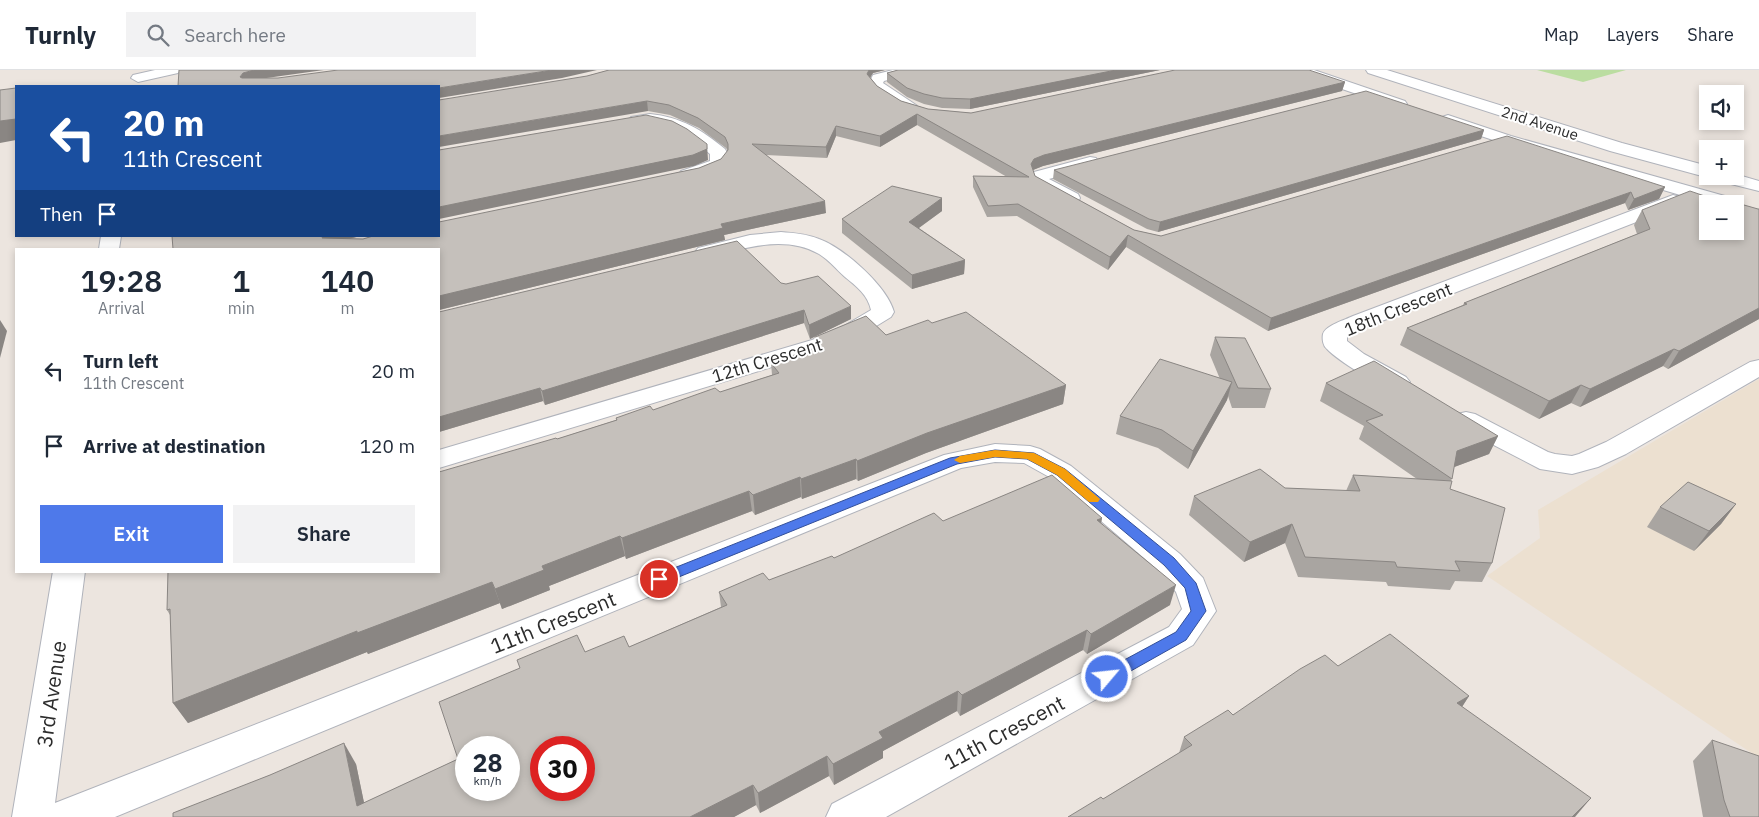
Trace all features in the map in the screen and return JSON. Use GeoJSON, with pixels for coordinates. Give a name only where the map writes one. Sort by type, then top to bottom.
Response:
{"type":"FeatureCollection","features":[{"type":"Feature","properties":{"kind":"street"},"geometry":{"type":"LineString","coordinates":[[138,78],[173,70]]}},
{"type":"Feature","properties":{"kind":"street"},"geometry":{"type":"LineString","coordinates":[[910,70],[878,78],[876,83],[881,89],[911,108],[927,114]]}},
{"type":"Feature","properties":{"kind":"street"},"geometry":{"type":"LineString","coordinates":[[1300,70],[1412,108]]}},
{"type":"Feature","properties":{"kind":"street","name":"2nd Avenue"},"geometry":{"type":"LineString","coordinates":[[1373,70],[1616,147],[1699,170]]}},
{"type":"Feature","properties":{"kind":"street"},"geometry":{"type":"LineString","coordinates":[[1336,99],[1365,92]]}},
{"type":"Feature","properties":{"kind":"street"},"geometry":{"type":"LineString","coordinates":[[1430,114],[1504,139],[1699,196]]}},
{"type":"Feature","properties":{"kind":"street"},"geometry":{"type":"LineString","coordinates":[[620,122],[648,118],[670,121],[694,132],[720,153],[718,164],[700,172],[669,179]]}},
{"type":"Feature","properties":{"kind":"street"},"geometry":{"type":"LineString","coordinates":[[1476,147],[1504,139]]}},
{"type":"Feature","properties":{"kind":"street"},"geometry":{"type":"LineString","coordinates":[[1583,161],[1616,147]]}},
{"type":"Feature","properties":{"kind":"street"},"geometry":{"type":"LineString","coordinates":[[1082,204],[1041,182],[1040,176],[1106,158]]}},
{"type":"Feature","properties":{"kind":"street"},"geometry":{"type":"LineString","coordinates":[[1744,182],[1759,186]]}},
{"type":"Feature","properties":{"kind":"street","name":"18th Crescent"},"geometry":{"type":"LineString","coordinates":[[1418,394],[1354,359],[1335,344],[1335,334],[1361,321],[1693,194]]}},
{"type":"Feature","properties":{"kind":"street","name":"12th Crescent"},"geometry":{"type":"LineString","coordinates":[[440,459],[820,345],[852,331],[883,312],[881,301],[868,286],[824,248],[788,237],[727,247],[685,258]]}},
{"type":"Feature","properties":{"kind":"street"},"geometry":{"type":"LineString","coordinates":[[1443,408],[1538,458],[1550,463],[1572,465],[1588,462],[1616,448],[1759,367]]}},
{"type":"Feature","properties":{"kind":"street","name":"11th Crescent"},"geometry":{"type":"LineString","coordinates":[[68,817],[954,461],[995,453],[1030,455],[1068,478],[1169,562],[1191,586],[1199,611],[1181,636],[847,817]]}},
{"type":"Feature","properties":{"kind":"street","name":"3rd Avenue"},"geometry":{"type":"LineString","coordinates":[[33,817],[69,573]]}},
{"type":"Feature","properties":{"kind":"shaded area"},"geometry":{"type":"Polygon","coordinates":[[[1759,379],[1759,758],[1487,576],[1540,538],[1538,510],[1759,379]]]}},
{"type":"Feature","properties":{"kind":"green space"},"geometry":{"type":"Polygon","coordinates":[[[1537,70],[1626,70],[1583,82],[1537,70]]]}},
{"type":"Feature","properties":{"kind":"building"},"geometry":{"type":"Polygon","coordinates":[[[179,70],[254,70],[243,73],[240,77],[278,78],[338,70],[552,70],[440,88],[440,85],[178,85],[179,70]]]}},
{"type":"Feature","properties":{"kind":"building"},"geometry":{"type":"Polygon","coordinates":[[[609,70],[869,70],[867,74],[877,86],[901,101],[928,109],[971,113],[1175,70],[1309,70],[1345,82],[1044,155],[1034,159],[1031,164],[1035,176],[1134,230],[1161,236],[1507,136],[1665,187],[1634,199],[1631,192],[1271,318],[1128,235],[1110,257],[1018,204],[988,206],[973,176],[1029,177],[917,114],[880,136],[836,126],[826,147],[752,144],[825,201],[721,224],[723,228],[440,296],[440,248],[173,248],[172,237],[322,237],[363,239],[370,237],[440,237],[440,222],[699,168],[721,159],[728,150],[725,137],[698,118],[669,105],[647,101],[440,136],[440,100],[587,76],[609,70]]]}},
{"type":"Feature","properties":{"kind":"building"},"geometry":{"type":"Polygon","coordinates":[[[898,70],[1116,70],[970,99],[942,98],[907,88],[887,73],[898,70]]]}},
{"type":"Feature","properties":{"kind":"building"},"geometry":{"type":"Polygon","coordinates":[[[15,88],[15,119],[0,121],[0,90],[15,88]]]}},
{"type":"Feature","properties":{"kind":"building"},"geometry":{"type":"Polygon","coordinates":[[[1366,91],[1484,130],[1160,222],[1149,219],[1054,170],[1366,91]]]}},
{"type":"Feature","properties":{"kind":"building"},"geometry":{"type":"Polygon","coordinates":[[[646,115],[672,121],[687,129],[707,144],[707,149],[693,155],[440,207],[440,150],[646,115]]]}},
{"type":"Feature","properties":{"kind":"building"},"geometry":{"type":"Polygon","coordinates":[[[892,186],[942,198],[909,222],[965,260],[912,275],[842,219],[892,186]]]}},
{"type":"Feature","properties":{"kind":"building"},"geometry":{"type":"Polygon","coordinates":[[[1690,191],[1702,195],[1699,195],[1699,240],[1744,240],[1744,205],[1759,209],[1759,308],[1679,351],[1674,349],[1590,389],[1581,385],[1549,401],[1407,328],[1467,304],[1464,303],[1650,229],[1642,210],[1690,191]]]}},
{"type":"Feature","properties":{"kind":"building"},"geometry":{"type":"Polygon","coordinates":[[[737,241],[781,283],[786,284],[818,276],[851,306],[809,325],[804,310],[542,391],[540,388],[440,417],[440,312],[737,241]]]}},
{"type":"Feature","properties":{"kind":"building"},"geometry":{"type":"Polygon","coordinates":[[[966,312],[1066,385],[927,433],[857,461],[856,459],[801,479],[800,477],[753,495],[749,491],[622,538],[620,536],[542,566],[544,570],[495,589],[492,582],[357,633],[357,631],[173,703],[170,609],[167,610],[168,573],[440,573],[440,472],[557,439],[617,420],[616,418],[650,406],[653,410],[715,388],[720,392],[779,373],[771,363],[818,347],[815,337],[866,316],[886,335],[928,320],[932,323],[966,312]]]}},
{"type":"Feature","properties":{"kind":"building"},"geometry":{"type":"Polygon","coordinates":[[[1215,337],[1245,338],[1271,389],[1238,388],[1215,337]]]}},
{"type":"Feature","properties":{"kind":"building"},"geometry":{"type":"Polygon","coordinates":[[[1160,359],[1232,382],[1193,451],[1162,430],[1120,416],[1160,359]]]}},
{"type":"Feature","properties":{"kind":"building"},"geometry":{"type":"Polygon","coordinates":[[[1374,361],[1498,436],[1457,451],[1452,479],[1366,421],[1383,415],[1326,383],[1374,361]]]}},
{"type":"Feature","properties":{"kind":"building"},"geometry":{"type":"Polygon","coordinates":[[[1260,469],[1285,488],[1360,491],[1353,475],[1452,481],[1450,489],[1505,508],[1492,563],[1455,561],[1460,571],[1397,567],[1395,562],[1305,557],[1292,524],[1250,542],[1194,496],[1260,469]]]}},
{"type":"Feature","properties":{"kind":"building"},"geometry":{"type":"Polygon","coordinates":[[[1052,475],[1102,518],[1097,520],[1176,585],[1091,634],[1087,630],[962,695],[958,691],[879,732],[883,738],[833,764],[827,756],[758,793],[753,785],[690,817],[173,817],[173,813],[270,775],[344,743],[357,806],[455,760],[455,801],[520,801],[520,736],[455,736],[455,750],[439,702],[520,668],[517,660],[577,635],[585,652],[624,636],[629,647],[727,605],[719,592],[763,573],[769,580],[832,556],[834,558],[934,513],[943,521],[1052,475]]]}},
{"type":"Feature","properties":{"kind":"building"},"geometry":{"type":"Polygon","coordinates":[[[1688,482],[1736,504],[1709,531],[1660,507],[1688,482]]]}},
{"type":"Feature","properties":{"kind":"building"},"geometry":{"type":"Polygon","coordinates":[[[1390,634],[1469,696],[1457,703],[1591,798],[1572,817],[1068,817],[1101,797],[1103,799],[1192,745],[1184,737],[1228,710],[1233,715],[1300,669],[1325,655],[1338,666],[1390,634]]]}},
{"type":"Feature","properties":{"kind":"building"},"geometry":{"type":"Polygon","coordinates":[[[1712,740],[1759,756],[1759,817],[1730,817],[1724,800],[1712,740]]]}},
{"type":"Feature","properties":{"kind":"slow traffic"},"geometry":{"type":"LineString","coordinates":[[960,460],[995,453],[1030,455],[1061,472],[1094,499]]}},
{"type":"Feature","properties":{"kind":"route"},"geometry":{"type":"LineString","coordinates":[[659,579],[954,461],[995,453],[1030,455],[1061,472],[1169,562],[1191,586],[1199,611],[1181,636],[1107,677]]}}]}
